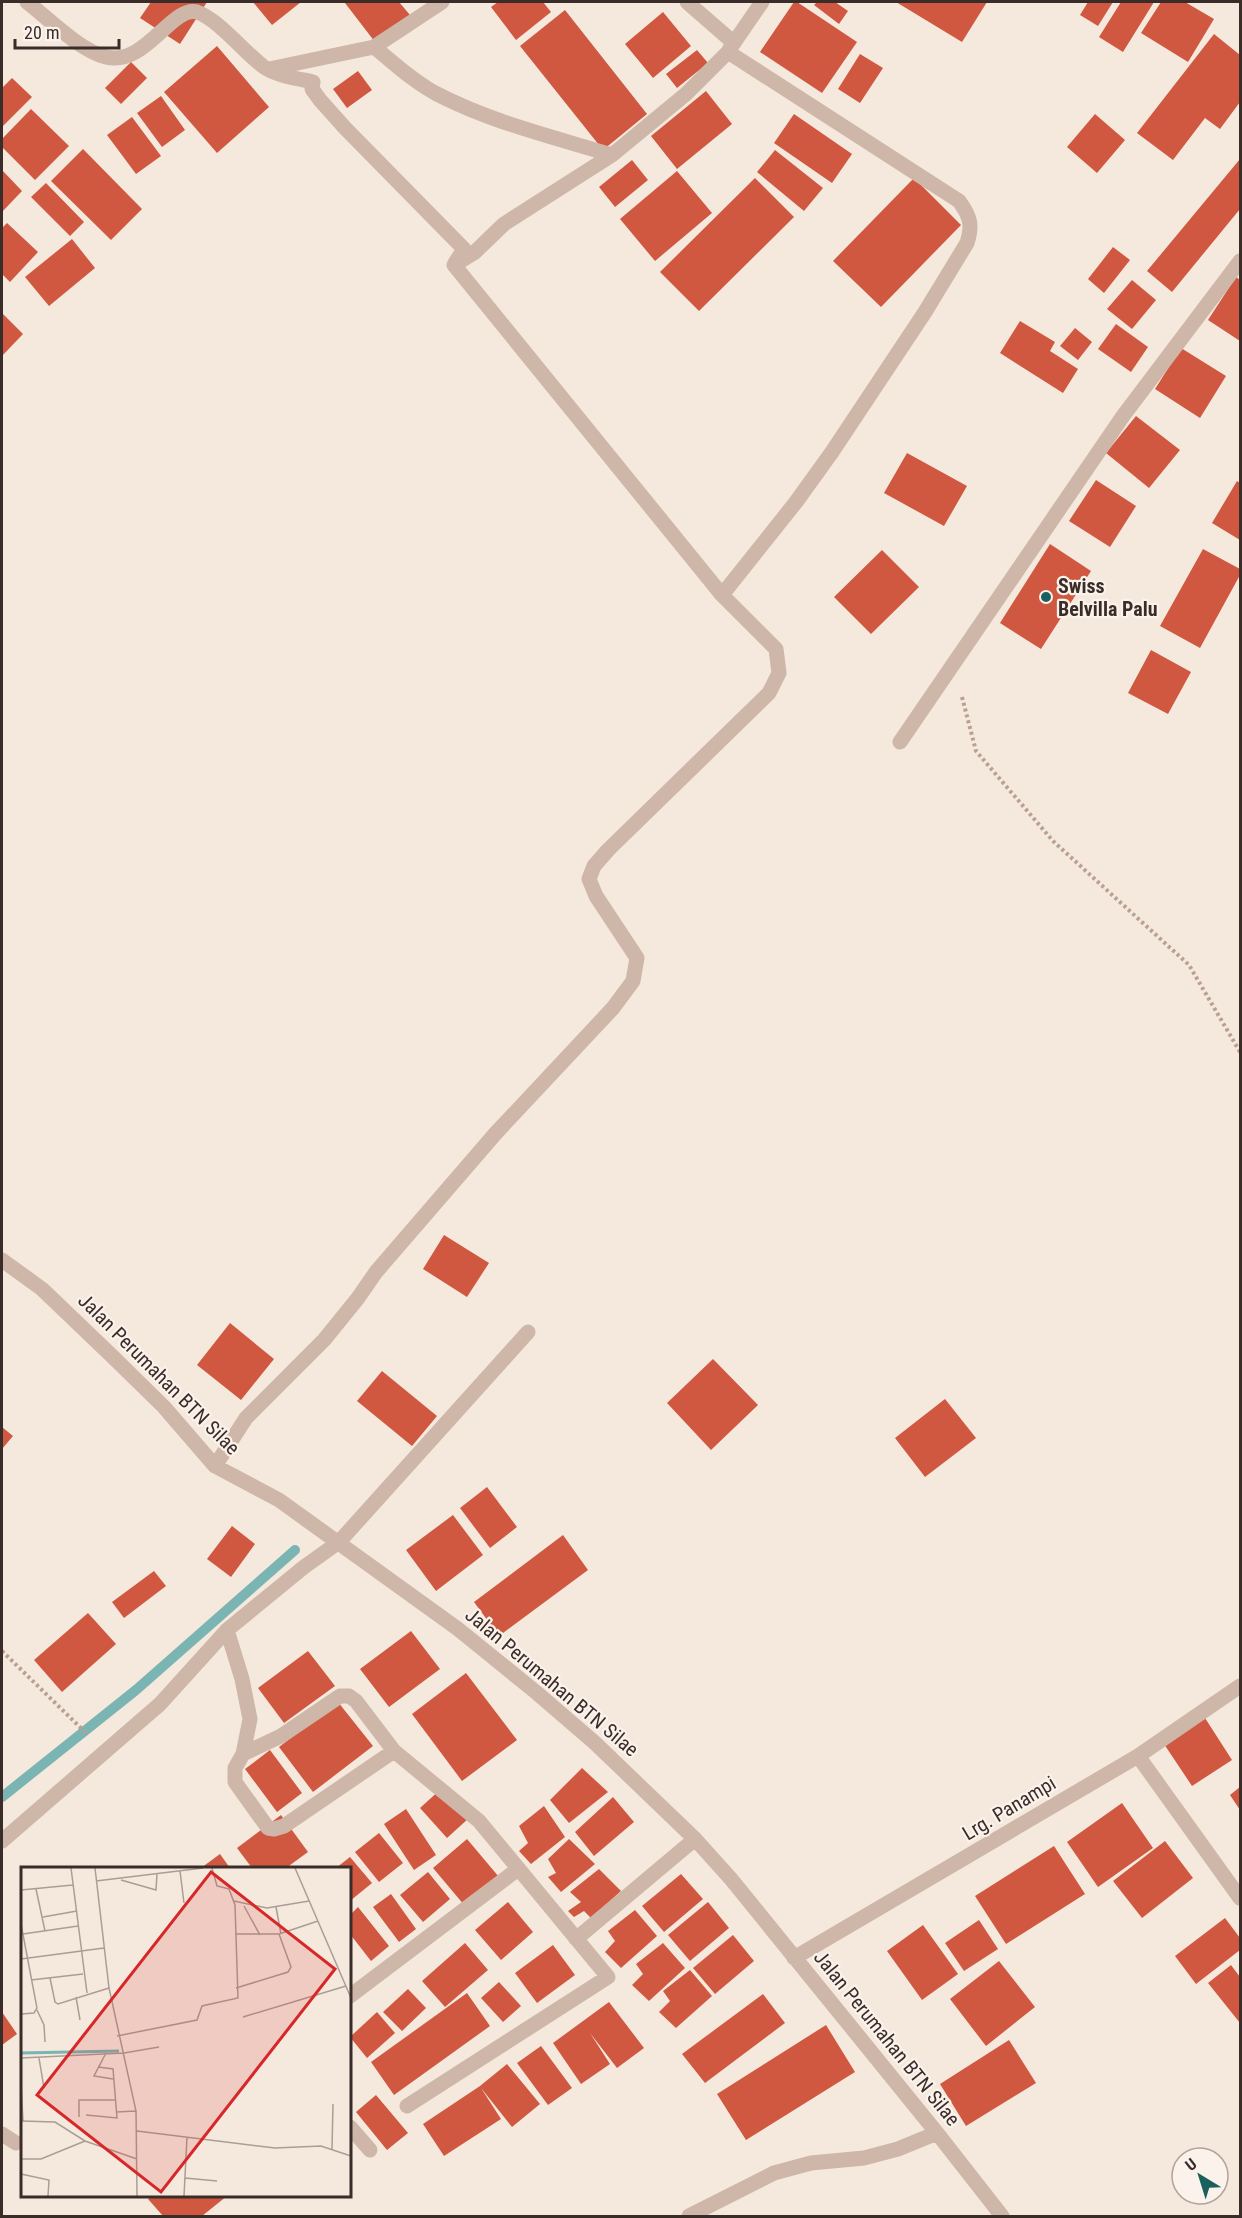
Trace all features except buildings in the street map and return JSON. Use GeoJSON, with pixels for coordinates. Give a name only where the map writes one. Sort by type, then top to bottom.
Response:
{"type":"FeatureCollection","features":[{"type":"Feature","properties":{"kind":"street"},"geometry":{"type":"LineString","coordinates":[[27,2],[88,50],[106,57],[119,58],[150,44],[172,22],[186,13],[196,12],[236,40],[266,69],[313,82],[312,88],[316,94],[345,128],[464,249],[454,265]]}},
{"type":"Feature","properties":{"kind":"street"},"geometry":{"type":"LineString","coordinates":[[266,69],[374,47],[442,2]]}},
{"type":"Feature","properties":{"kind":"street"},"geometry":{"type":"LineString","coordinates":[[687,2],[731,47],[959,201],[970,217],[971,232],[967,243],[925,312],[832,452],[796,502],[722,595]]}},
{"type":"Feature","properties":{"kind":"street"},"geometry":{"type":"LineString","coordinates":[[454,265],[475,252],[504,224],[612,155],[686,94],[731,47],[762,2]]}},
{"type":"Feature","properties":{"kind":"street"},"geometry":{"type":"LineString","coordinates":[[374,47],[435,93],[463,106],[612,155]]}},
{"type":"Feature","properties":{"kind":"street"},"geometry":{"type":"LineString","coordinates":[[900,742],[1123,416],[1240,261]]}},
{"type":"Feature","properties":{"kind":"street"},"geometry":{"type":"LineString","coordinates":[[215,1466],[246,1418],[324,1340],[376,1272],[495,1134],[613,1008],[633,981],[637,958],[596,896],[590,879],[594,866],[769,693],[779,673],[776,648],[722,595],[454,265]]}},
{"type":"Feature","properties":{"kind":"street","name":"Jalan Perumahan BTN Silae"},"geometry":{"type":"LineString","coordinates":[[2,1260],[42,1289],[105,1349],[164,1407],[215,1466],[279,1500],[339,1542],[458,1629],[595,1743],[695,1839],[731,1879],[937,2133],[1002,2217]]}},
{"type":"Feature","properties":{"kind":"street"},"geometry":{"type":"LineString","coordinates":[[2,1841],[160,1704],[227,1630],[304,1567],[339,1542],[528,1332]]}},
{"type":"Feature","properties":{"kind":"street"},"geometry":{"type":"LineString","coordinates":[[227,1630],[242,1679],[250,1719],[243,1754],[235,1768],[235,1782],[268,1828],[284,1826],[394,1751]]}},
{"type":"Feature","properties":{"kind":"street","name":"Lrg. Panampi"},"geometry":{"type":"LineString","coordinates":[[794,1958],[1138,1756],[1240,1686]]}},
{"type":"Feature","properties":{"kind":"street"},"geometry":{"type":"LineString","coordinates":[[243,1754],[281,1736],[340,1696],[349,1696],[356,1701],[394,1751],[479,1821],[609,1977],[407,2106]]}},
{"type":"Feature","properties":{"kind":"street"},"geometry":{"type":"LineString","coordinates":[[1138,1756],[1240,1898]]}},
{"type":"Feature","properties":{"kind":"street"},"geometry":{"type":"LineString","coordinates":[[576,1939],[695,1839]]}},
{"type":"Feature","properties":{"kind":"street"},"geometry":{"type":"LineString","coordinates":[[351,1995],[518,1869]]}},
{"type":"Feature","properties":{"kind":"street"},"geometry":{"type":"LineString","coordinates":[[351,2128],[370,2150]]}},
{"type":"Feature","properties":{"kind":"street"},"geometry":{"type":"LineString","coordinates":[[689,2217],[774,2173],[811,2163],[864,2158],[898,2149],[937,2133]]}},
{"type":"Feature","properties":{"kind":"street"},"geometry":{"type":"LineString","coordinates":[[2,2134],[16,2143]]}},
{"type":"Feature","properties":{"kind":"path"},"geometry":{"type":"LineString","coordinates":[[953,665],[976,751],[1053,841],[1189,965],[1240,1052]]}},
{"type":"Feature","properties":{"kind":"path"},"geometry":{"type":"LineString","coordinates":[[2,1651],[105,1752]]}},
{"type":"Feature","properties":{"kind":"waterway"},"geometry":{"type":"LineString","coordinates":[[2,1797],[136,1690],[295,1550]]}},
{"type":"Feature","properties":{"kind":"place","name":"Swiss Belvilla Palu"},"geometry":{"type":"Point","coordinates":[1046,597]}}]}
